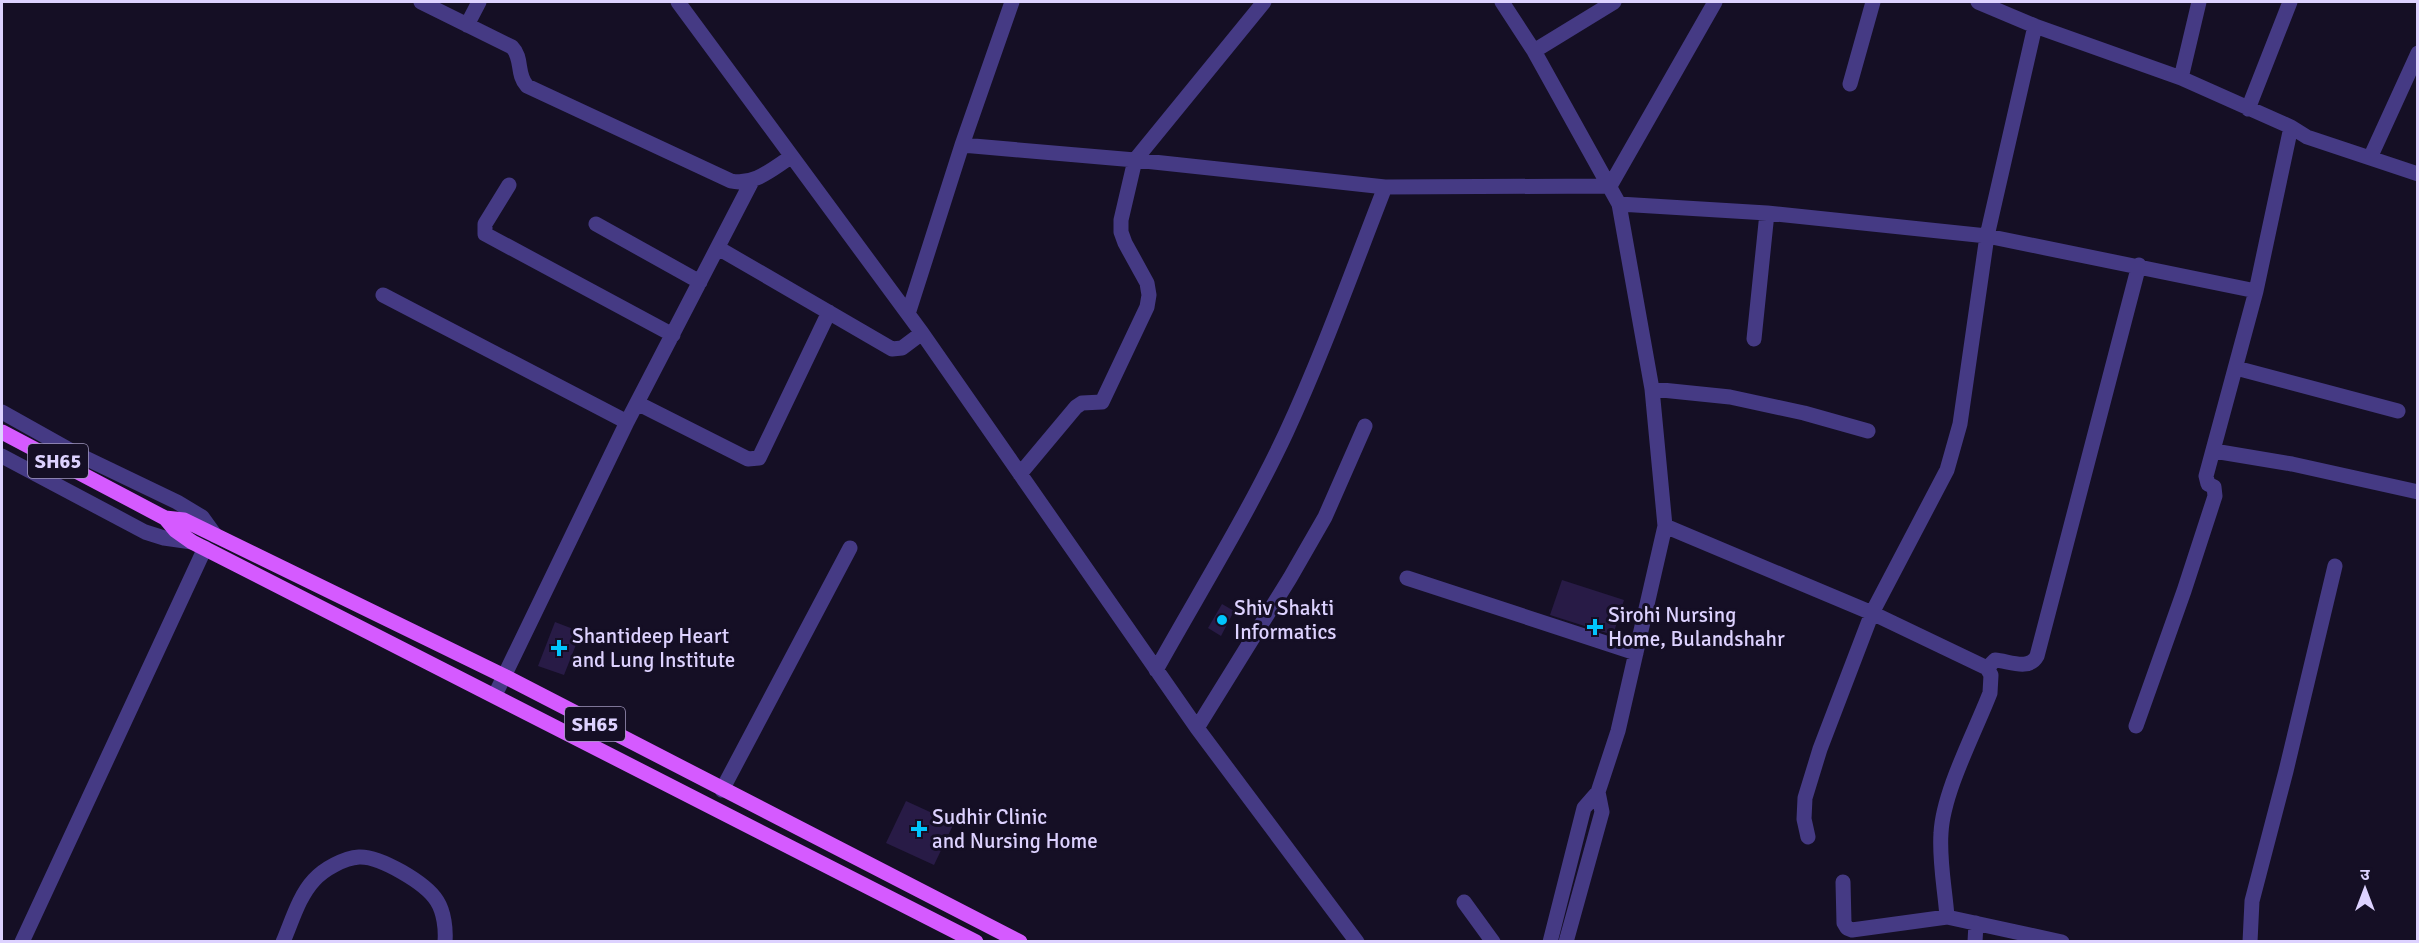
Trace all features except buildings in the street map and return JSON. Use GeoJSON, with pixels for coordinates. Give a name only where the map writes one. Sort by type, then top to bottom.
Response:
{"type":"FeatureCollection","features":[{"type":"Feature","properties":{"kind":"main road","name":"SH65"},"geometry":{"type":"LineString","coordinates":[[2,432],[165,518],[175,530],[198,545],[976,942]]}},
{"type":"Feature","properties":{"kind":"main road","name":"SH65"},"geometry":{"type":"LineString","coordinates":[[165,518],[184,519],[504,676],[1020,942]]}},
{"type":"Feature","properties":{"kind":"street"},"geometry":{"type":"LineString","coordinates":[[421,2],[512,47],[517,52],[521,80],[527,86],[731,181],[743,183],[752,181],[791,157]]}},
{"type":"Feature","properties":{"kind":"street"},"geometry":{"type":"LineString","coordinates":[[467,25],[479,2]]}},
{"type":"Feature","properties":{"kind":"street"},"geometry":{"type":"LineString","coordinates":[[678,2],[922,333],[1197,728],[1358,942]]}},
{"type":"Feature","properties":{"kind":"street"},"geometry":{"type":"LineString","coordinates":[[908,314],[962,145],[1012,2]]}},
{"type":"Feature","properties":{"kind":"street"},"geometry":{"type":"LineString","coordinates":[[1020,474],[1076,407],[1082,403],[1102,402],[1147,307],[1148,283],[1121,232],[1121,220],[1135,160],[1264,2]]}},
{"type":"Feature","properties":{"kind":"street"},"geometry":{"type":"LineString","coordinates":[[1502,2],[1534,51],[1619,204],[1652,389],[1665,526],[1618,730],[1598,792],[1584,808],[1550,942]]}},
{"type":"Feature","properties":{"kind":"street"},"geometry":{"type":"LineString","coordinates":[[1534,51],[1614,2]]}},
{"type":"Feature","properties":{"kind":"street"},"geometry":{"type":"LineString","coordinates":[[1610,186],[1715,2]]}},
{"type":"Feature","properties":{"kind":"street"},"geometry":{"type":"LineString","coordinates":[[1850,84],[1873,2]]}},
{"type":"Feature","properties":{"kind":"street"},"geometry":{"type":"LineString","coordinates":[[1978,2],[2036,26],[2181,78],[2307,136],[2418,174]]}},
{"type":"Feature","properties":{"kind":"street"},"geometry":{"type":"LineString","coordinates":[[2181,78],[2199,2]]}},
{"type":"Feature","properties":{"kind":"street"},"geometry":{"type":"LineString","coordinates":[[2248,109],[2290,2]]}},
{"type":"Feature","properties":{"kind":"street"},"geometry":{"type":"LineString","coordinates":[[1808,837],[1804,819],[1805,798],[1810,778],[1872,613],[1947,470],[1960,424],[1987,236],[2036,26]]}},
{"type":"Feature","properties":{"kind":"street"},"geometry":{"type":"LineString","coordinates":[[2370,158],[2418,53]]}},
{"type":"Feature","properties":{"kind":"street"},"geometry":{"type":"LineString","coordinates":[[2136,726],[2215,496],[2214,488],[2208,484],[2206,476],[2256,291],[2291,127]]}},
{"type":"Feature","properties":{"kind":"street"},"geometry":{"type":"LineString","coordinates":[[962,145],[1135,160],[1385,187],[1610,186]]}},
{"type":"Feature","properties":{"kind":"street"},"geometry":{"type":"LineString","coordinates":[[495,695],[627,422],[752,181]]}},
{"type":"Feature","properties":{"kind":"street"},"geometry":{"type":"LineString","coordinates":[[509,185],[485,224],[485,234],[673,335]]}},
{"type":"Feature","properties":{"kind":"street"},"geometry":{"type":"LineString","coordinates":[[1156,669],[1285,435],[1317,364],[1385,187]]}},
{"type":"Feature","properties":{"kind":"street"},"geometry":{"type":"LineString","coordinates":[[1619,204],[1767,213],[1987,236],[2256,291]]}},
{"type":"Feature","properties":{"kind":"street"},"geometry":{"type":"LineString","coordinates":[[1754,339],[1767,213]]}},
{"type":"Feature","properties":{"kind":"street"},"geometry":{"type":"LineString","coordinates":[[596,224],[700,282]]}},
{"type":"Feature","properties":{"kind":"street"},"geometry":{"type":"LineString","coordinates":[[718,248],[892,349],[902,348],[922,333]]}},
{"type":"Feature","properties":{"kind":"street"},"geometry":{"type":"LineString","coordinates":[[1987,668],[1995,660],[2026,664],[2037,656],[2139,266]]}},
{"type":"Feature","properties":{"kind":"street"},"geometry":{"type":"LineString","coordinates":[[383,295],[627,422]]}},
{"type":"Feature","properties":{"kind":"street"},"geometry":{"type":"LineString","coordinates":[[637,404],[748,459],[759,458],[829,312]]}},
{"type":"Feature","properties":{"kind":"street"},"geometry":{"type":"LineString","coordinates":[[2236,368],[2398,411]]}},
{"type":"Feature","properties":{"kind":"street"},"geometry":{"type":"LineString","coordinates":[[1652,389],[1730,397],[1868,430]]}},
{"type":"Feature","properties":{"kind":"street"},"geometry":{"type":"LineString","coordinates":[[2,412],[77,454],[177,502],[202,517],[215,535]]}},
{"type":"Feature","properties":{"kind":"street"},"geometry":{"type":"LineString","coordinates":[[1197,728],[1325,517],[1365,426]]}},
{"type":"Feature","properties":{"kind":"street"},"geometry":{"type":"LineString","coordinates":[[2214,451],[2292,464],[2418,492]]}},
{"type":"Feature","properties":{"kind":"street"},"geometry":{"type":"LineString","coordinates":[[2,456],[145,532],[198,545],[22,942]]}},
{"type":"Feature","properties":{"kind":"street"},"geometry":{"type":"LineString","coordinates":[[1665,526],[1872,613],[1987,668],[1992,685],[1990,693],[1949,794],[1943,815],[1941,848],[1947,917]]}},
{"type":"Feature","properties":{"kind":"street"},"geometry":{"type":"LineString","coordinates":[[722,790],[850,548]]}},
{"type":"Feature","properties":{"kind":"street"},"geometry":{"type":"LineString","coordinates":[[2250,942],[2252,901],[2335,566]]}},
{"type":"Feature","properties":{"kind":"street"},"geometry":{"type":"LineString","coordinates":[[1407,578],[1636,653]]}},
{"type":"Feature","properties":{"kind":"street"},"geometry":{"type":"LineString","coordinates":[[1566,942],[1602,812],[1598,792]]}},
{"type":"Feature","properties":{"kind":"street"},"geometry":{"type":"LineString","coordinates":[[283,942],[303,894],[314,879],[334,865],[359,857],[383,863],[419,883],[437,901],[445,921],[445,942]]}},
{"type":"Feature","properties":{"kind":"street"},"geometry":{"type":"LineString","coordinates":[[1843,882],[1844,923],[1852,930],[1947,917],[2062,942]]}},
{"type":"Feature","properties":{"kind":"street"},"geometry":{"type":"LineString","coordinates":[[1464,902],[1493,942]]}},
{"type":"Feature","properties":{"kind":"street"},"geometry":{"type":"LineString","coordinates":[[1975,942],[1976,923]]}},
{"type":"Feature","properties":{"kind":"place","name":"Shiv Shakti Informatics"},"geometry":{"type":"Point","coordinates":[1222,620]}},
{"type":"Feature","properties":{"kind":"place","name":"Sirohi Nursing Home, Bulandshahr"},"geometry":{"type":"Point","coordinates":[1595,627]}},
{"type":"Feature","properties":{"kind":"place","name":"Shantideep Heart and Lung Institute"},"geometry":{"type":"Point","coordinates":[559,648]}},
{"type":"Feature","properties":{"kind":"place","name":"Sudhir Clinic and Nursing Home"},"geometry":{"type":"Point","coordinates":[919,829]}}]}
